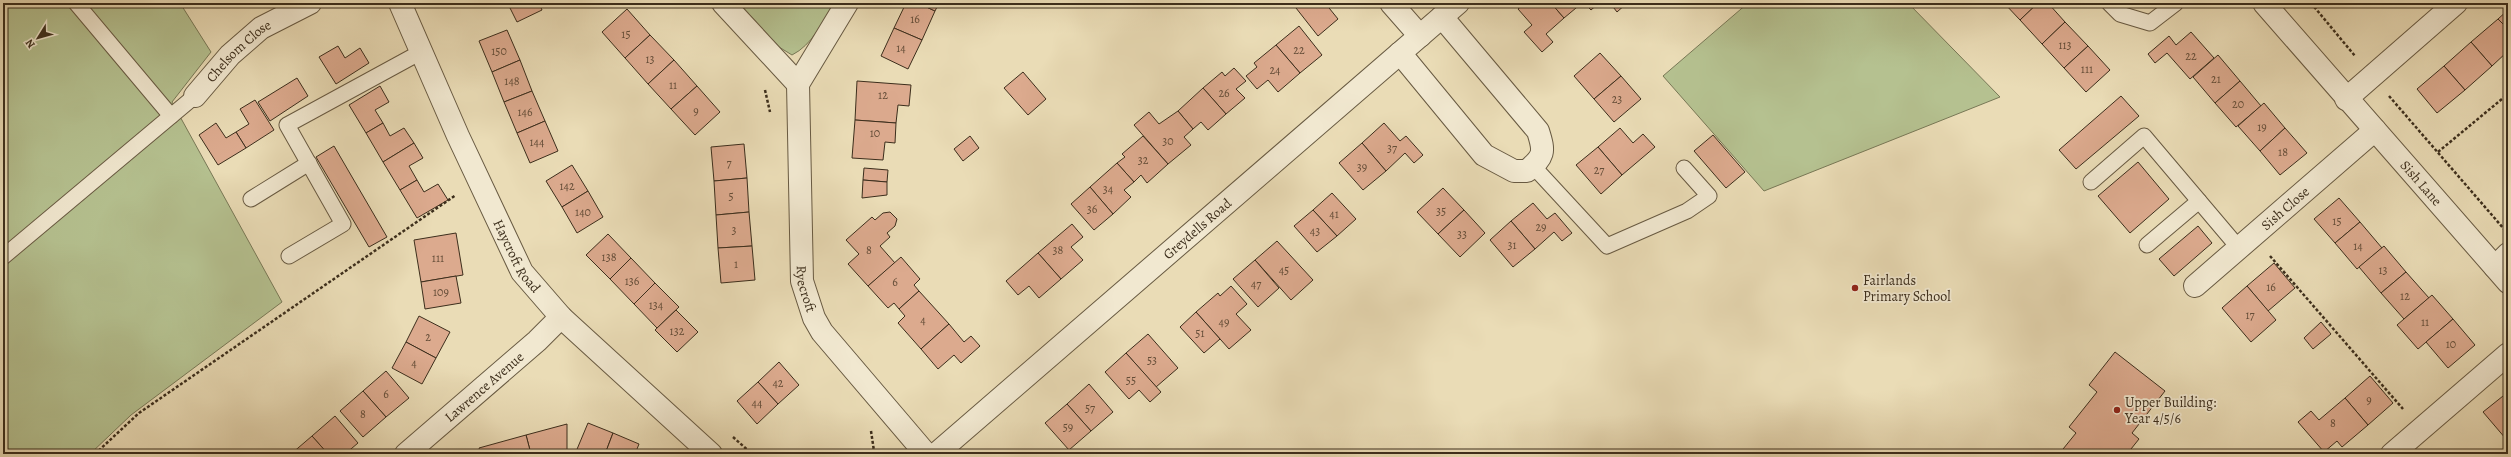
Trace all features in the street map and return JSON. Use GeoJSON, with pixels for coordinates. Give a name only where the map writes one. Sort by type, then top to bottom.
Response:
{"type":"FeatureCollection","features":[{"type":"Feature","properties":{"kind":"street","name":"Chelsom Close"},"geometry":{"type":"LineString","coordinates":[[195,96],[230,55],[261,28],[310,3]]}},
{"type":"Feature","properties":{"kind":"street","name":"Haycroft Road"},"geometry":{"type":"LineString","coordinates":[[400,3],[478,180],[522,272],[561,317],[711,454]]}},
{"type":"Feature","properties":{"kind":"street"},"geometry":{"type":"LineString","coordinates":[[723,3],[798,84],[847,3]]}},
{"type":"Feature","properties":{"kind":"street"},"geometry":{"type":"LineString","coordinates":[[1391,3],[1420,36]]}},
{"type":"Feature","properties":{"kind":"street","name":"Sish Lane"},"geometry":{"type":"LineString","coordinates":[[2264,3],[2374,130],[2504,268]]}},
{"type":"Feature","properties":{"kind":"street"},"geometry":{"type":"LineString","coordinates":[[2346,99],[2456,3]]}},
{"type":"Feature","properties":{"kind":"street"},"geometry":{"type":"LineString","coordinates":[[1400,53],[1484,155],[1514,171],[1527,171],[1533,166],[1541,159],[1543,148],[1538,131],[1450,10]]}},
{"type":"Feature","properties":{"kind":"street","name":"Greydells Road"},"geometry":{"type":"LineString","coordinates":[[936,454],[1450,10]]}},
{"type":"Feature","properties":{"kind":"street","name":"Ryecroft"},"geometry":{"type":"LineString","coordinates":[[798,84],[801,262],[802,281],[807,299],[822,332],[835,349],[926,454]]}},
{"type":"Feature","properties":{"kind":"street","name":"Sish Close"},"geometry":{"type":"LineString","coordinates":[[2195,286],[2374,130]]}},
{"type":"Feature","properties":{"kind":"street","name":"Lawrence Avenue"},"geometry":{"type":"LineString","coordinates":[[406,454],[537,341],[561,317]]}},
{"type":"Feature","properties":{"kind":"street"},"geometry":{"type":"LineString","coordinates":[[2392,454],[2508,354]]}},
{"type":"Feature","properties":{"kind":"lane"},"geometry":{"type":"LineString","coordinates":[[76,3],[172,116]]}},
{"type":"Feature","properties":{"kind":"lane"},"geometry":{"type":"LineString","coordinates":[[2109,3],[2120,14],[2150,23],[2176,3]]}},
{"type":"Feature","properties":{"kind":"lane"},"geometry":{"type":"LineString","coordinates":[[289,256],[343,224],[287,125],[421,52]]}},
{"type":"Feature","properties":{"kind":"lane"},"geometry":{"type":"LineString","coordinates":[[3,257],[195,96]]}},
{"type":"Feature","properties":{"kind":"lane"},"geometry":{"type":"LineString","coordinates":[[2091,182],[2144,136],[2199,201],[2245,241]]}},
{"type":"Feature","properties":{"kind":"lane"},"geometry":{"type":"LineString","coordinates":[[251,199],[309,162]]}},
{"type":"Feature","properties":{"kind":"lane"},"geometry":{"type":"LineString","coordinates":[[1533,166],[1607,246],[1687,212],[1709,196],[1684,168]]}},
{"type":"Feature","properties":{"kind":"lane"},"geometry":{"type":"LineString","coordinates":[[2147,245],[2199,201]]}},
{"type":"Feature","properties":{"kind":"path"},"geometry":{"type":"LineString","coordinates":[[2311,3],[2508,234]]}},
{"type":"Feature","properties":{"kind":"path"},"geometry":{"type":"LineString","coordinates":[[2314,7],[2319,3]]}},
{"type":"Feature","properties":{"kind":"path"},"geometry":{"type":"LineString","coordinates":[[2438,152],[2508,94]]}},
{"type":"Feature","properties":{"kind":"path"},"geometry":{"type":"LineString","coordinates":[[95,454],[139,413],[478,180]]}},
{"type":"Feature","properties":{"kind":"path"},"geometry":{"type":"LineString","coordinates":[[2245,241],[2421,429]]}},
{"type":"Feature","properties":{"kind":"path"},"geometry":{"type":"LineString","coordinates":[[729,433],[752,454]]}},
{"type":"Feature","properties":{"kind":"green space"},"geometry":{"type":"Polygon","coordinates":[[[3,3],[180,3],[211,52],[172,102],[282,302],[131,415],[90,454],[3,454],[3,3]]]}},
{"type":"Feature","properties":{"kind":"green space"},"geometry":{"type":"Polygon","coordinates":[[[739,3],[834,3],[811,39],[799,51],[792,55],[779,47],[739,3]]]}},
{"type":"Feature","properties":{"kind":"green space"},"geometry":{"type":"Polygon","coordinates":[[[1748,3],[1908,3],[2000,97],[1764,191],[1663,76],[1748,3]]]}},
{"type":"Feature","properties":{"kind":"building"},"geometry":{"type":"Polygon","coordinates":[[[496,3],[506,3],[498,7],[496,3]]]}},
{"type":"Feature","properties":{"kind":"building"},"geometry":{"type":"Polygon","coordinates":[[[515,3],[539,3],[542,10],[517,22],[509,6],[515,3]]]}},
{"type":"Feature","properties":{"kind":"building"},"geometry":{"type":"Polygon","coordinates":[[[906,3],[918,3],[935,11],[922,40],[894,28],[906,3]]]}},
{"type":"Feature","properties":{"kind":"building"},"geometry":{"type":"Polygon","coordinates":[[[918,3],[939,3],[935,11],[918,3]]]}},
{"type":"Feature","properties":{"kind":"building"},"geometry":{"type":"Polygon","coordinates":[[[1301,3],[1325,3],[1338,19],[1318,36],[1296,8],[1301,3]]]}},
{"type":"Feature","properties":{"kind":"building"},"geometry":{"type":"Polygon","coordinates":[[[1525,3],[1551,3],[1564,18],[1546,34],[1553,42],[1542,52],[1524,32],[1532,25],[1518,9],[1525,3]]]}},
{"type":"Feature","properties":{"kind":"building"},"geometry":{"type":"Polygon","coordinates":[[[1551,3],[1582,3],[1564,18],[1551,3]]]}},
{"type":"Feature","properties":{"kind":"building"},"geometry":{"type":"Polygon","coordinates":[[[1584,3],[1599,3],[1591,10],[1584,3]]]}},
{"type":"Feature","properties":{"kind":"building"},"geometry":{"type":"Polygon","coordinates":[[[1610,3],[1627,3],[1617,12],[1610,3]]]}},
{"type":"Feature","properties":{"kind":"building"},"geometry":{"type":"Polygon","coordinates":[[[2004,3],[2038,3],[2020,20],[2004,3]]]}},
{"type":"Feature","properties":{"kind":"building"},"geometry":{"type":"Polygon","coordinates":[[[2038,3],[2048,3],[2065,22],[2042,44],[2020,20],[2038,3]]]}},
{"type":"Feature","properties":{"kind":"building"},"geometry":{"type":"Polygon","coordinates":[[[627,9],[650,35],[625,58],[602,32],[627,9]]]}},
{"type":"Feature","properties":{"kind":"building"},"geometry":{"type":"Polygon","coordinates":[[[2508,10],[2508,29],[2498,19],[2508,10]]]}},
{"type":"Feature","properties":{"kind":"building"},"geometry":{"type":"Polygon","coordinates":[[[2498,19],[2508,29],[2508,51],[2492,66],[2471,42],[2498,19]]]}},
{"type":"Feature","properties":{"kind":"building"},"geometry":{"type":"Polygon","coordinates":[[[2065,22],[2088,46],[2064,68],[2042,44],[2065,22]]]}},
{"type":"Feature","properties":{"kind":"building"},"geometry":{"type":"Polygon","coordinates":[[[1299,26],[1322,55],[1300,73],[1276,45],[1299,26]]]}},
{"type":"Feature","properties":{"kind":"building"},"geometry":{"type":"Polygon","coordinates":[[[894,28],[922,40],[908,69],[881,56],[894,28]]]}},
{"type":"Feature","properties":{"kind":"building"},"geometry":{"type":"Polygon","coordinates":[[[507,30],[520,60],[492,72],[479,41],[507,30]]]}},
{"type":"Feature","properties":{"kind":"building"},"geometry":{"type":"Polygon","coordinates":[[[2191,32],[2214,58],[2190,79],[2167,53],[2155,63],[2148,54],[2169,36],[2176,45],[2191,32]]]}},
{"type":"Feature","properties":{"kind":"building"},"geometry":{"type":"Polygon","coordinates":[[[650,35],[674,60],[648,84],[625,58],[650,35]]]}},
{"type":"Feature","properties":{"kind":"building"},"geometry":{"type":"Polygon","coordinates":[[[2471,42],[2492,66],[2465,90],[2444,66],[2471,42]]]}},
{"type":"Feature","properties":{"kind":"building"},"geometry":{"type":"Polygon","coordinates":[[[1276,45],[1300,73],[1278,92],[1268,80],[1257,89],[1246,76],[1257,67],[1254,63],[1276,45]]]}},
{"type":"Feature","properties":{"kind":"building"},"geometry":{"type":"Polygon","coordinates":[[[338,46],[345,58],[360,48],[369,63],[336,84],[319,57],[338,46]]]}},
{"type":"Feature","properties":{"kind":"building"},"geometry":{"type":"Polygon","coordinates":[[[2088,46],[2110,70],[2086,92],[2064,68],[2088,46]]]}},
{"type":"Feature","properties":{"kind":"building"},"geometry":{"type":"Polygon","coordinates":[[[1600,53],[1621,76],[1594,99],[1574,76],[1600,53]]]}},
{"type":"Feature","properties":{"kind":"building"},"geometry":{"type":"Polygon","coordinates":[[[2218,55],[2240,81],[2215,103],[2193,77],[2218,55]]]}},
{"type":"Feature","properties":{"kind":"building"},"geometry":{"type":"Polygon","coordinates":[[[520,60],[532,91],[504,102],[492,72],[520,60]]]}},
{"type":"Feature","properties":{"kind":"building"},"geometry":{"type":"Polygon","coordinates":[[[674,60],[697,86],[671,109],[648,84],[674,60]]]}},
{"type":"Feature","properties":{"kind":"building"},"geometry":{"type":"Polygon","coordinates":[[[2444,66],[2465,90],[2437,113],[2417,89],[2444,66]]]}},
{"type":"Feature","properties":{"kind":"building"},"geometry":{"type":"Polygon","coordinates":[[[1234,68],[1246,81],[1236,89],[1245,98],[1226,114],[1203,88],[1222,72],[1225,76],[1234,68]]]}},
{"type":"Feature","properties":{"kind":"building"},"geometry":{"type":"Polygon","coordinates":[[[1023,72],[1046,99],[1028,115],[1004,88],[1023,72]]]}},
{"type":"Feature","properties":{"kind":"building"},"geometry":{"type":"Polygon","coordinates":[[[1621,76],[1641,99],[1614,122],[1594,99],[1621,76]]]}},
{"type":"Feature","properties":{"kind":"building"},"geometry":{"type":"Polygon","coordinates":[[[297,78],[308,96],[270,121],[258,102],[297,78]]]}},
{"type":"Feature","properties":{"kind":"building"},"geometry":{"type":"Polygon","coordinates":[[[857,81],[911,85],[909,106],[898,105],[896,123],[855,120],[857,81]]]}},
{"type":"Feature","properties":{"kind":"building"},"geometry":{"type":"Polygon","coordinates":[[[2240,81],[2261,106],[2236,127],[2215,103],[2240,81]]]}},
{"type":"Feature","properties":{"kind":"building"},"geometry":{"type":"Polygon","coordinates":[[[380,86],[389,102],[375,110],[383,123],[366,133],[349,105],[380,86]]]}},
{"type":"Feature","properties":{"kind":"building"},"geometry":{"type":"Polygon","coordinates":[[[697,86],[720,112],[695,135],[671,109],[697,86]]]}},
{"type":"Feature","properties":{"kind":"building"},"geometry":{"type":"Polygon","coordinates":[[[1203,88],[1226,114],[1208,130],[1201,122],[1193,129],[1178,111],[1203,88]]]}},
{"type":"Feature","properties":{"kind":"building"},"geometry":{"type":"Polygon","coordinates":[[[532,91],[545,121],[517,133],[504,102],[532,91]]]}},
{"type":"Feature","properties":{"kind":"building"},"geometry":{"type":"Polygon","coordinates":[[[2121,96],[2139,116],[2076,169],[2059,150],[2121,96]]]}},
{"type":"Feature","properties":{"kind":"building"},"geometry":{"type":"Polygon","coordinates":[[[255,100],[274,130],[246,148],[236,132],[249,124],[240,109],[255,100]]]}},
{"type":"Feature","properties":{"kind":"building"},"geometry":{"type":"Polygon","coordinates":[[[2264,103],[2285,128],[2260,151],[2238,126],[2264,103]]]}},
{"type":"Feature","properties":{"kind":"building"},"geometry":{"type":"Polygon","coordinates":[[[1178,111],[1193,129],[1184,137],[1191,145],[1168,164],[1134,125],[1149,112],[1159,124],[1178,111]]]}},
{"type":"Feature","properties":{"kind":"building"},"geometry":{"type":"Polygon","coordinates":[[[855,120],[896,123],[895,143],[885,142],[883,160],[852,158],[855,120]]]}},
{"type":"Feature","properties":{"kind":"building"},"geometry":{"type":"Polygon","coordinates":[[[545,121],[558,151],[530,163],[517,133],[545,121]]]}},
{"type":"Feature","properties":{"kind":"building"},"geometry":{"type":"Polygon","coordinates":[[[216,123],[226,138],[236,132],[246,148],[218,165],[199,135],[216,123]]]}},
{"type":"Feature","properties":{"kind":"building"},"geometry":{"type":"Polygon","coordinates":[[[383,123],[390,136],[404,128],[414,143],[383,162],[366,133],[383,123]]]}},
{"type":"Feature","properties":{"kind":"building"},"geometry":{"type":"Polygon","coordinates":[[[1384,123],[1400,141],[1406,136],[1423,155],[1414,163],[1405,153],[1386,171],[1362,143],[1384,123]]]}},
{"type":"Feature","properties":{"kind":"building"},"geometry":{"type":"Polygon","coordinates":[[[1620,128],[1633,143],[1643,134],[1655,147],[1622,175],[1598,147],[1620,128]]]}},
{"type":"Feature","properties":{"kind":"building"},"geometry":{"type":"Polygon","coordinates":[[[2285,128],[2307,153],[2280,175],[2260,151],[2285,128]]]}},
{"type":"Feature","properties":{"kind":"building"},"geometry":{"type":"Polygon","coordinates":[[[1713,135],[1745,172],[1726,188],[1694,151],[1713,135]]]}},
{"type":"Feature","properties":{"kind":"building"},"geometry":{"type":"Polygon","coordinates":[[[970,136],[979,148],[963,161],[954,149],[970,136]]]}},
{"type":"Feature","properties":{"kind":"building"},"geometry":{"type":"Polygon","coordinates":[[[1143,136],[1168,164],[1147,183],[1141,175],[1134,182],[1117,163],[1125,157],[1122,154],[1143,136]]]}},
{"type":"Feature","properties":{"kind":"building"},"geometry":{"type":"Polygon","coordinates":[[[414,143],[423,158],[409,166],[417,180],[400,190],[383,162],[414,143]]]}},
{"type":"Feature","properties":{"kind":"building"},"geometry":{"type":"Polygon","coordinates":[[[1362,143],[1386,171],[1363,190],[1339,163],[1362,143]]]}},
{"type":"Feature","properties":{"kind":"building"},"geometry":{"type":"Polygon","coordinates":[[[744,144],[747,178],[714,181],[711,147],[744,144]]]}},
{"type":"Feature","properties":{"kind":"building"},"geometry":{"type":"Polygon","coordinates":[[[334,146],[387,237],[369,247],[316,157],[334,146]]]}},
{"type":"Feature","properties":{"kind":"building"},"geometry":{"type":"Polygon","coordinates":[[[1598,147],[1622,175],[1601,194],[1576,165],[1598,147]]]}},
{"type":"Feature","properties":{"kind":"building"},"geometry":{"type":"Polygon","coordinates":[[[2138,162],[2169,199],[2130,233],[2098,196],[2138,162]]]}},
{"type":"Feature","properties":{"kind":"building"},"geometry":{"type":"Polygon","coordinates":[[[1117,163],[1134,182],[1124,190],[1131,197],[1113,214],[1090,187],[1117,163]]]}},
{"type":"Feature","properties":{"kind":"building"},"geometry":{"type":"Polygon","coordinates":[[[572,165],[588,191],[562,207],[546,181],[572,165]]]}},
{"type":"Feature","properties":{"kind":"building"},"geometry":{"type":"Polygon","coordinates":[[[864,168],[888,170],[887,182],[863,180],[864,168]]]}},
{"type":"Feature","properties":{"kind":"building"},"geometry":{"type":"Polygon","coordinates":[[[747,178],[749,212],[716,215],[714,181],[747,178]]]}},
{"type":"Feature","properties":{"kind":"building"},"geometry":{"type":"Polygon","coordinates":[[[417,180],[424,192],[438,184],[448,200],[417,218],[400,190],[417,180]]]}},
{"type":"Feature","properties":{"kind":"building"},"geometry":{"type":"Polygon","coordinates":[[[863,180],[887,182],[887,195],[862,198],[863,180]]]}},
{"type":"Feature","properties":{"kind":"building"},"geometry":{"type":"Polygon","coordinates":[[[1090,187],[1113,214],[1094,230],[1071,204],[1090,187]]]}},
{"type":"Feature","properties":{"kind":"building"},"geometry":{"type":"Polygon","coordinates":[[[1443,188],[1464,210],[1438,234],[1417,212],[1443,188]]]}},
{"type":"Feature","properties":{"kind":"building"},"geometry":{"type":"Polygon","coordinates":[[[588,191],[603,217],[577,233],[562,207],[588,191]]]}},
{"type":"Feature","properties":{"kind":"building"},"geometry":{"type":"Polygon","coordinates":[[[1332,193],[1356,219],[1337,236],[1313,210],[1332,193]]]}},
{"type":"Feature","properties":{"kind":"building"},"geometry":{"type":"Polygon","coordinates":[[[2339,198],[2360,222],[2335,243],[2314,219],[2339,198]]]}},
{"type":"Feature","properties":{"kind":"building"},"geometry":{"type":"Polygon","coordinates":[[[1533,203],[1547,219],[1555,213],[1572,233],[1562,241],[1554,232],[1535,249],[1511,221],[1533,203]]]}},
{"type":"Feature","properties":{"kind":"building"},"geometry":{"type":"Polygon","coordinates":[[[1313,210],[1337,236],[1317,252],[1294,226],[1313,210]]]}},
{"type":"Feature","properties":{"kind":"building"},"geometry":{"type":"Polygon","coordinates":[[[1464,210],[1485,233],[1460,257],[1438,234],[1464,210]]]}},
{"type":"Feature","properties":{"kind":"building"},"geometry":{"type":"Polygon","coordinates":[[[749,212],[752,246],[718,248],[716,215],[749,212]]]}},
{"type":"Feature","properties":{"kind":"building"},"geometry":{"type":"Polygon","coordinates":[[[890,212],[897,219],[895,226],[887,233],[890,237],[880,246],[895,263],[868,286],[848,264],[859,254],[846,240],[872,217],[875,220],[883,213],[890,212]]]}},
{"type":"Feature","properties":{"kind":"building"},"geometry":{"type":"Polygon","coordinates":[[[1511,221],[1535,249],[1513,267],[1490,240],[1511,221]]]}},
{"type":"Feature","properties":{"kind":"building"},"geometry":{"type":"Polygon","coordinates":[[[2360,222],[2382,248],[2357,269],[2335,243],[2360,222]]]}},
{"type":"Feature","properties":{"kind":"building"},"geometry":{"type":"Polygon","coordinates":[[[1072,224],[1083,237],[1071,247],[1083,260],[1061,279],[1038,253],[1072,224]]]}},
{"type":"Feature","properties":{"kind":"building"},"geometry":{"type":"Polygon","coordinates":[[[2198,226],[2212,243],[2174,276],[2159,259],[2198,226]]]}},
{"type":"Feature","properties":{"kind":"building"},"geometry":{"type":"Polygon","coordinates":[[[456,233],[463,275],[421,282],[414,240],[456,233]]]}},
{"type":"Feature","properties":{"kind":"building"},"geometry":{"type":"Polygon","coordinates":[[[608,234],[631,258],[610,279],[586,255],[608,234]]]}},
{"type":"Feature","properties":{"kind":"building"},"geometry":{"type":"Polygon","coordinates":[[[1277,241],[1313,280],[1291,300],[1255,260],[1277,241]]]}},
{"type":"Feature","properties":{"kind":"building"},"geometry":{"type":"Polygon","coordinates":[[[752,246],[755,280],[721,283],[718,248],[752,246]]]}},
{"type":"Feature","properties":{"kind":"building"},"geometry":{"type":"Polygon","coordinates":[[[2384,246],[2406,272],[2381,293],[2359,267],[2384,246]]]}},
{"type":"Feature","properties":{"kind":"building"},"geometry":{"type":"Polygon","coordinates":[[[1038,253],[1061,279],[1039,298],[1029,286],[1018,295],[1006,281],[1038,253]]]}},
{"type":"Feature","properties":{"kind":"building"},"geometry":{"type":"Polygon","coordinates":[[[901,257],[920,279],[914,285],[919,291],[899,309],[894,303],[888,308],[868,286],[901,257]]]}},
{"type":"Feature","properties":{"kind":"building"},"geometry":{"type":"Polygon","coordinates":[[[631,258],[655,283],[634,304],[610,279],[631,258]]]}},
{"type":"Feature","properties":{"kind":"building"},"geometry":{"type":"Polygon","coordinates":[[[1255,260],[1279,288],[1258,307],[1233,279],[1255,260]]]}},
{"type":"Feature","properties":{"kind":"building"},"geometry":{"type":"Polygon","coordinates":[[[2274,263],[2295,288],[2268,311],[2247,286],[2274,263]]]}},
{"type":"Feature","properties":{"kind":"building"},"geometry":{"type":"Polygon","coordinates":[[[2406,272],[2429,298],[2404,319],[2381,293],[2406,272]]]}},
{"type":"Feature","properties":{"kind":"building"},"geometry":{"type":"Polygon","coordinates":[[[456,276],[461,303],[425,309],[421,282],[456,276]]]}},
{"type":"Feature","properties":{"kind":"building"},"geometry":{"type":"Polygon","coordinates":[[[655,283],[679,307],[657,328],[634,304],[655,283]]]}},
{"type":"Feature","properties":{"kind":"building"},"geometry":{"type":"Polygon","coordinates":[[[1231,286],[1247,304],[1236,314],[1251,330],[1229,349],[1196,312],[1218,293],[1220,296],[1231,286]]]}},
{"type":"Feature","properties":{"kind":"building"},"geometry":{"type":"Polygon","coordinates":[[[2247,286],[2276,320],[2251,342],[2222,308],[2247,286]]]}},
{"type":"Feature","properties":{"kind":"building"},"geometry":{"type":"Polygon","coordinates":[[[919,291],[949,324],[921,349],[898,323],[905,316],[899,309],[919,291]]]}},
{"type":"Feature","properties":{"kind":"building"},"geometry":{"type":"Polygon","coordinates":[[[2432,295],[2453,319],[2418,349],[2397,325],[2432,295]]]}},
{"type":"Feature","properties":{"kind":"building"},"geometry":{"type":"Polygon","coordinates":[[[676,310],[698,332],[677,352],[655,330],[676,310]]]}},
{"type":"Feature","properties":{"kind":"building"},"geometry":{"type":"Polygon","coordinates":[[[1196,312],[1220,339],[1204,353],[1180,327],[1196,312]]]}},
{"type":"Feature","properties":{"kind":"building"},"geometry":{"type":"Polygon","coordinates":[[[419,316],[450,332],[436,358],[406,342],[419,316]]]}},
{"type":"Feature","properties":{"kind":"building"},"geometry":{"type":"Polygon","coordinates":[[[2453,319],[2475,345],[2448,368],[2426,342],[2453,319]]]}},
{"type":"Feature","properties":{"kind":"building"},"geometry":{"type":"Polygon","coordinates":[[[2321,322],[2331,334],[2313,349],[2304,338],[2321,322]]]}},
{"type":"Feature","properties":{"kind":"building"},"geometry":{"type":"Polygon","coordinates":[[[949,324],[964,342],[971,336],[980,346],[961,363],[954,355],[938,369],[921,349],[949,324]]]}},
{"type":"Feature","properties":{"kind":"building"},"geometry":{"type":"Polygon","coordinates":[[[1148,334],[1178,368],[1156,387],[1126,353],[1148,334]]]}},
{"type":"Feature","properties":{"kind":"building"},"geometry":{"type":"Polygon","coordinates":[[[406,342],[436,358],[422,384],[392,368],[406,342]]]}},
{"type":"Feature","properties":{"kind":"building","name":"Upper Building: Year 4/5/6"},"geometry":{"type":"Polygon","coordinates":[[[2115,352],[2165,391],[2132,433],[2139,439],[2127,454],[2059,454],[2076,433],[2069,427],[2097,392],[2089,385],[2115,352]]]}},
{"type":"Feature","properties":{"kind":"building"},"geometry":{"type":"Polygon","coordinates":[[[1126,353],[1161,392],[1150,402],[1139,390],[1129,399],[1105,372],[1126,353]]]}},
{"type":"Feature","properties":{"kind":"building"},"geometry":{"type":"Polygon","coordinates":[[[779,362],[799,385],[778,404],[758,382],[779,362]]]}},
{"type":"Feature","properties":{"kind":"building"},"geometry":{"type":"Polygon","coordinates":[[[386,371],[409,398],[386,417],[363,391],[386,371]]]}},
{"type":"Feature","properties":{"kind":"building"},"geometry":{"type":"Polygon","coordinates":[[[2370,376],[2393,403],[2368,425],[2345,398],[2370,376]]]}},
{"type":"Feature","properties":{"kind":"building"},"geometry":{"type":"Polygon","coordinates":[[[758,382],[778,404],[757,424],[737,401],[758,382]]]}},
{"type":"Feature","properties":{"kind":"building"},"geometry":{"type":"Polygon","coordinates":[[[1089,384],[1113,412],[1091,431],[1067,404],[1089,384]]]}},
{"type":"Feature","properties":{"kind":"building"},"geometry":{"type":"Polygon","coordinates":[[[363,391],[386,417],[363,437],[340,411],[363,391]]]}},
{"type":"Feature","properties":{"kind":"building"},"geometry":{"type":"Polygon","coordinates":[[[2508,392],[2508,437],[2506,439],[2483,412],[2508,392]]]}},
{"type":"Feature","properties":{"kind":"building"},"geometry":{"type":"Polygon","coordinates":[[[2345,398],[2368,425],[2342,447],[2337,441],[2324,452],[2298,422],[2311,411],[2319,420],[2345,398]]]}},
{"type":"Feature","properties":{"kind":"building"},"geometry":{"type":"Polygon","coordinates":[[[1067,404],[1091,431],[1069,450],[1045,423],[1067,404]]]}},
{"type":"Feature","properties":{"kind":"building"},"geometry":{"type":"Polygon","coordinates":[[[335,416],[358,443],[345,454],[328,454],[312,436],[335,416]]]}},
{"type":"Feature","properties":{"kind":"building"},"geometry":{"type":"Polygon","coordinates":[[[588,423],[613,433],[605,454],[575,454],[588,423]]]}},
{"type":"Feature","properties":{"kind":"building"},"geometry":{"type":"Polygon","coordinates":[[[567,424],[567,454],[531,454],[526,435],[567,424]]]}},
{"type":"Feature","properties":{"kind":"building"},"geometry":{"type":"Polygon","coordinates":[[[613,433],[639,444],[635,454],[605,454],[613,433]]]}},
{"type":"Feature","properties":{"kind":"building"},"geometry":{"type":"Polygon","coordinates":[[[526,435],[531,454],[481,454],[479,448],[526,435]]]}},
{"type":"Feature","properties":{"kind":"building"},"geometry":{"type":"Polygon","coordinates":[[[312,436],[328,454],[291,454],[312,436]]]}},
{"type":"Feature","properties":{"kind":"building"},"geometry":{"type":"Polygon","coordinates":[[[275,450],[279,454],[270,454],[275,450]]]}},
{"type":"Feature","properties":{"kind":"place","name":"Fairlands Primary School"},"geometry":{"type":"Point","coordinates":[1855,288]}},
{"type":"Feature","properties":{"kind":"place","name":"Upper Building: Year 4/5/6"},"geometry":{"type":"Point","coordinates":[2117,410]}}]}
